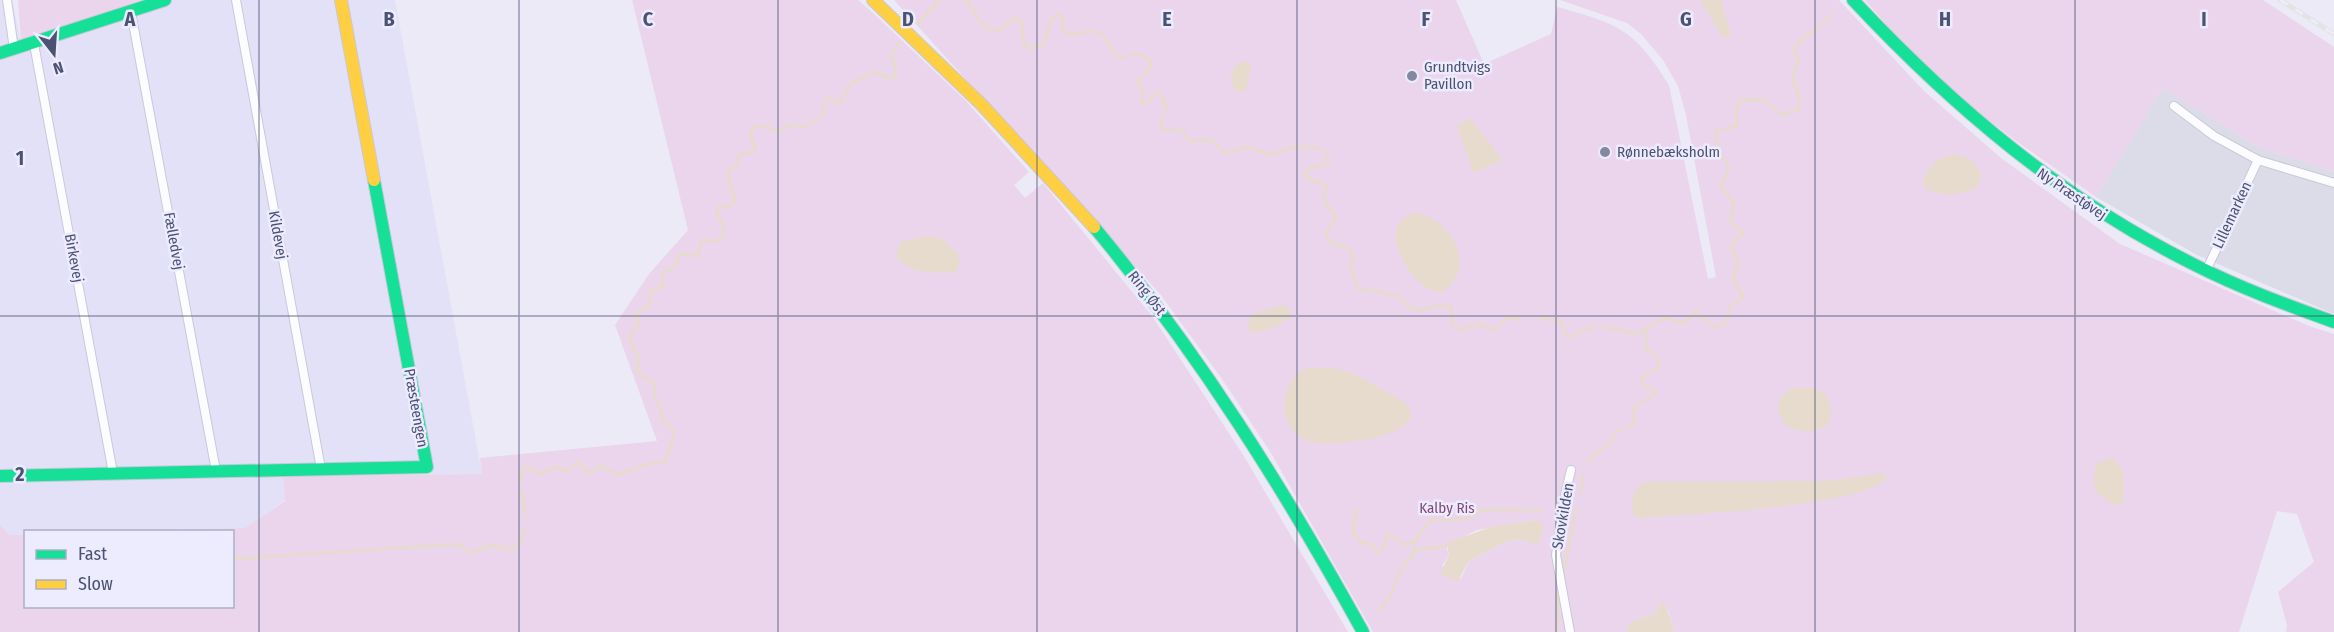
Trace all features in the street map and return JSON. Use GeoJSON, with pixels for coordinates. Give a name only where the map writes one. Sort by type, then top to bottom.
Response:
{"type":"FeatureCollection","features":[{"type":"Feature","properties":{"kind":"street"},"geometry":{"type":"LineString","coordinates":[[7,0],[14,49]]}},
{"type":"Feature","properties":{"kind":"street"},"geometry":{"type":"LineString","coordinates":[[0,53],[34,44],[165,0]]}},
{"type":"Feature","properties":{"kind":"street","name":"Kildevej"},"geometry":{"type":"LineString","coordinates":[[236,0],[321,469]]}},
{"type":"Feature","properties":{"kind":"street","name":"Præsteengen"},"geometry":{"type":"LineString","coordinates":[[0,476],[427,467],[341,0]]}},
{"type":"Feature","properties":{"kind":"street","name":"Ring Øst"},"geometry":{"type":"LineString","coordinates":[[873,0],[976,99],[1070,201],[1149,294],[1260,453],[1320,553],[1363,632]]}},
{"type":"Feature","properties":{"kind":"street","name":"Ny Præstøvej"},"geometry":{"type":"LineString","coordinates":[[1852,0],[1932,84],[2009,151],[2130,233],[2275,302],[2334,322]]}},
{"type":"Feature","properties":{"kind":"street","name":"Fælledvej"},"geometry":{"type":"LineString","coordinates":[[131,12],[216,471]]}},
{"type":"Feature","properties":{"kind":"street","name":"Birkevej"},"geometry":{"type":"LineString","coordinates":[[34,44],[113,473]]}},
{"type":"Feature","properties":{"kind":"street"},"geometry":{"type":"LineString","coordinates":[[2174,106],[2214,136],[2258,159],[2334,183]]}},
{"type":"Feature","properties":{"kind":"street","name":"Lillemarken"},"geometry":{"type":"LineString","coordinates":[[2206,271],[2258,159]]}},
{"type":"Feature","properties":{"kind":"street","name":"Skovkilden"},"geometry":{"type":"LineString","coordinates":[[1570,632],[1556,555],[1571,470]]}},
{"type":"Feature","properties":{"kind":"shaded area"},"geometry":{"type":"Polygon","coordinates":[[[0,0],[12,0],[21,42],[141,0],[395,0],[482,474],[283,476],[285,500],[245,529],[24,530],[24,535],[9,535],[0,524],[0,0]]]}},
{"type":"Feature","properties":{"kind":"shaded area"},"geometry":{"type":"Polygon","coordinates":[[[1700,0],[1721,0],[1731,35],[1723,38],[1700,0]]]}},
{"type":"Feature","properties":{"kind":"shaded area"},"geometry":{"type":"Polygon","coordinates":[[[1240,62],[1247,62],[1251,67],[1246,90],[1241,93],[1235,90],[1231,82],[1232,72],[1240,62]]]}},
{"type":"Feature","properties":{"kind":"shaded area"},"geometry":{"type":"Polygon","coordinates":[[[2163,88],[2256,146],[2334,172],[2334,314],[2197,255],[2096,197],[2163,88]]]}},
{"type":"Feature","properties":{"kind":"shaded area"},"geometry":{"type":"Polygon","coordinates":[[[1470,118],[1503,160],[1474,173],[1457,126],[1470,118]]]}},
{"type":"Feature","properties":{"kind":"shaded area"},"geometry":{"type":"Polygon","coordinates":[[[1955,154],[1972,160],[1982,174],[1979,186],[1958,194],[1937,193],[1923,187],[1926,174],[1933,164],[1955,154]]]}},
{"type":"Feature","properties":{"kind":"shaded area"},"geometry":{"type":"Polygon","coordinates":[[[1415,213],[1426,216],[1444,228],[1456,246],[1459,266],[1456,277],[1443,292],[1431,290],[1420,283],[1411,273],[1398,250],[1397,227],[1403,219],[1415,213]]]}},
{"type":"Feature","properties":{"kind":"shaded area"},"geometry":{"type":"Polygon","coordinates":[[[927,236],[941,238],[959,255],[959,266],[953,273],[929,272],[908,267],[896,256],[900,242],[927,236]]]}},
{"type":"Feature","properties":{"kind":"shaded area"},"geometry":{"type":"Polygon","coordinates":[[[1282,305],[1288,307],[1292,316],[1264,331],[1247,330],[1251,315],[1282,305]]]}},
{"type":"Feature","properties":{"kind":"shaded area"},"geometry":{"type":"Polygon","coordinates":[[[1309,368],[1340,369],[1361,377],[1406,403],[1411,412],[1410,419],[1395,431],[1363,440],[1326,443],[1305,439],[1291,428],[1286,419],[1285,398],[1293,379],[1300,372],[1309,368]]]}},
{"type":"Feature","properties":{"kind":"shaded area"},"geometry":{"type":"Polygon","coordinates":[[[1799,387],[1813,388],[1825,393],[1831,407],[1830,423],[1813,431],[1797,430],[1785,425],[1778,410],[1779,399],[1789,390],[1799,387]]]}},
{"type":"Feature","properties":{"kind":"shaded area"},"geometry":{"type":"Polygon","coordinates":[[[2113,457],[2123,471],[2124,502],[2113,505],[2096,492],[2093,478],[2097,463],[2113,457]]]}},
{"type":"Feature","properties":{"kind":"shaded area"},"geometry":{"type":"Polygon","coordinates":[[[1884,473],[1887,479],[1870,489],[1808,503],[1640,518],[1634,515],[1633,510],[1632,501],[1635,492],[1644,482],[1825,481],[1884,473]]]}},
{"type":"Feature","properties":{"kind":"shaded area"},"geometry":{"type":"Polygon","coordinates":[[[1538,520],[1543,525],[1540,541],[1535,545],[1519,540],[1502,544],[1469,561],[1458,581],[1440,574],[1449,555],[1447,543],[1491,527],[1538,520]]]}},
{"type":"Feature","properties":{"kind":"shaded area"},"geometry":{"type":"Polygon","coordinates":[[[1659,603],[1666,606],[1675,632],[1626,632],[1630,623],[1656,613],[1659,603]]]}},
{"type":"Feature","properties":{"kind":"green space"},"geometry":{"type":"Polygon","coordinates":[[[18,0],[141,0],[21,42],[18,0]]]}},
{"type":"Feature","properties":{"kind":"green space"},"geometry":{"type":"Polygon","coordinates":[[[632,0],[858,0],[965,100],[1029,172],[1014,185],[1025,198],[1043,183],[1152,316],[1242,453],[1348,632],[0,632],[0,524],[9,535],[24,535],[24,608],[234,608],[234,530],[176,530],[245,528],[285,501],[283,476],[482,474],[480,458],[657,441],[615,325],[649,274],[688,230],[632,0]]]}},
{"type":"Feature","properties":{"kind":"green space","name":"Kalby Ris"},"geometry":{"type":"Polygon","coordinates":[[[894,0],[1456,0],[1484,64],[1551,34],[1557,7],[1596,18],[1623,31],[1635,40],[1657,66],[1669,85],[1708,279],[1716,277],[1686,115],[1678,86],[1663,60],[1641,34],[1627,23],[1560,0],[1839,0],[1924,91],[2001,158],[2120,244],[2309,326],[2334,334],[2334,632],[2286,632],[2287,625],[2278,592],[2314,562],[2297,514],[2277,511],[2239,632],[1675,632],[1668,610],[1659,603],[1656,613],[1630,623],[1626,632],[1573,632],[1553,554],[1567,632],[1373,632],[1271,453],[1222,379],[1160,294],[894,0]],[[1538,520],[1477,530],[1446,546],[1449,555],[1442,566],[1461,579],[1469,561],[1502,544],[1519,540],[1536,545],[1538,520]]]}},
{"type":"Feature","properties":{"kind":"green space"},"geometry":{"type":"Polygon","coordinates":[[[1865,0],[2263,0],[2334,47],[2334,172],[2256,146],[2163,88],[2096,197],[2016,141],[1930,75],[1865,0]]]}},
{"type":"Feature","properties":{"kind":"waterway"},"geometry":{"type":"LineString","coordinates":[[918,23],[940,0]]}},
{"type":"Feature","properties":{"kind":"waterway"},"geometry":{"type":"LineString","coordinates":[[965,0],[982,24],[992,29],[1000,30],[1013,19],[1021,20],[1024,43],[1029,49],[1045,43],[1050,21],[1058,14],[1063,18],[1063,31],[1068,33],[1096,32],[1104,37],[1114,53],[1121,57],[1125,56]]}},
{"type":"Feature","properties":{"kind":"waterway"},"geometry":{"type":"LineString","coordinates":[[1603,327],[1635,334],[1665,318],[1684,323],[1697,312],[1714,327],[1723,325],[1727,320],[1731,305],[1743,298],[1733,278],[1738,262],[1731,246],[1743,233],[1730,221],[1734,203],[1721,187],[1729,167],[1718,152],[1716,131],[1737,126],[1736,109],[1741,100],[1764,99],[1781,115],[1798,110],[1800,98],[1794,85],[1798,62],[1794,49],[1831,15]]}},
{"type":"Feature","properties":{"kind":"waterway"},"geometry":{"type":"LineString","coordinates":[[521,481],[521,471],[527,467],[540,474],[557,467],[566,471],[579,462],[587,472],[593,472],[601,465],[618,475],[644,465],[666,461],[675,433],[660,417],[662,409],[654,396],[654,383],[642,376],[637,369],[638,358],[629,336],[638,326],[636,315],[649,306],[651,291],[663,286],[663,272],[675,267],[679,254],[698,256],[702,240],[717,241],[723,235],[724,227],[716,212],[719,207],[730,207],[735,201],[727,175],[731,168],[736,167],[739,155],[754,151],[756,148],[750,135],[753,128],[763,125],[778,132],[792,124],[803,127],[823,116],[824,101],[827,98],[841,103],[849,85],[874,72],[893,79],[896,71],[891,55],[899,43]]}},
{"type":"Feature","properties":{"kind":"waterway"},"geometry":{"type":"LineString","coordinates":[[1130,54],[1138,54],[1150,60],[1151,65],[1145,75]]}},
{"type":"Feature","properties":{"kind":"waterway"},"geometry":{"type":"LineString","coordinates":[[1141,78],[1137,82],[1143,90],[1141,102],[1147,104],[1152,97]]}},
{"type":"Feature","properties":{"kind":"waterway"},"geometry":{"type":"LineString","coordinates":[[1154,94],[1159,92],[1166,105],[1165,113]]}},
{"type":"Feature","properties":{"kind":"waterway"},"geometry":{"type":"LineString","coordinates":[[1162,117],[1161,128],[1170,130]]}},
{"type":"Feature","properties":{"kind":"waterway"},"geometry":{"type":"LineString","coordinates":[[1174,129],[1183,131],[1189,141],[1211,140],[1225,153],[1248,147],[1269,155],[1295,147],[1316,147],[1324,151]]}},
{"type":"Feature","properties":{"kind":"waterway"},"geometry":{"type":"LineString","coordinates":[[1327,154],[1328,164],[1309,168],[1305,174],[1310,180],[1326,185],[1325,204],[1336,217],[1325,235],[1331,243],[1344,246],[1352,252],[1354,256],[1350,265],[1358,288],[1399,296],[1410,308],[1420,310],[1436,306],[1451,306],[1452,325],[1461,330],[1479,324],[1495,330],[1508,317],[1521,320]]}},
{"type":"Feature","properties":{"kind":"waterway"},"geometry":{"type":"LineString","coordinates":[[1540,318],[1560,321],[1568,337],[1595,327]]}},
{"type":"Feature","properties":{"kind":"waterway"},"geometry":{"type":"LineString","coordinates":[[1628,427],[1634,424],[1634,407],[1656,394],[1654,389],[1646,387],[1641,381],[1646,374],[1659,368],[1658,358],[1645,347],[1647,329]]}},
{"type":"Feature","properties":{"kind":"waterway"},"geometry":{"type":"LineString","coordinates":[[1587,461],[1611,442],[1614,433],[1622,429]]}},
{"type":"Feature","properties":{"kind":"waterway"},"geometry":{"type":"LineString","coordinates":[[1580,493],[1583,476]]}},
{"type":"Feature","properties":{"kind":"waterway"},"geometry":{"type":"LineString","coordinates":[[522,492],[525,513]]}},
{"type":"Feature","properties":{"kind":"waterway"},"geometry":{"type":"LineString","coordinates":[[1356,509],[1353,533],[1362,543],[1373,545],[1377,554],[1382,550],[1388,534],[1407,545],[1413,541]]}},
{"type":"Feature","properties":{"kind":"waterway"},"geometry":{"type":"LineString","coordinates":[[1379,610],[1389,597],[1402,568],[1412,556],[1414,542],[1430,520],[1465,519],[1482,510],[1542,509]]}},
{"type":"Feature","properties":{"kind":"waterway"},"geometry":{"type":"LineString","coordinates":[[1563,576],[1576,509]]}},
{"type":"Feature","properties":{"kind":"waterway"},"geometry":{"type":"LineString","coordinates":[[234,559],[458,544],[471,553],[491,545],[512,550],[521,543],[524,530]]}},
{"type":"Feature","properties":{"kind":"waterway"},"geometry":{"type":"LineString","coordinates":[[1415,550],[1446,546]]}},
{"type":"Feature","properties":{"kind":"waterway"},"geometry":{"type":"LineString","coordinates":[[1557,632],[1558,594]]}},
{"type":"Feature","properties":{"kind":"railway"},"geometry":{"type":"LineString","coordinates":[[2280,0],[2334,34]]}},
{"type":"Feature","properties":{"kind":"traffic: fast"},"geometry":{"type":"LineString","coordinates":[[0,53],[165,0]]}},
{"type":"Feature","properties":{"kind":"traffic: fast"},"geometry":{"type":"LineString","coordinates":[[1853,0],[1891,40],[1971,114],[2012,148],[2099,211],[2195,265],[2264,296],[2334,322]]}},
{"type":"Feature","properties":{"kind":"traffic: fast"},"geometry":{"type":"LineString","coordinates":[[0,476],[427,467],[374,180]]}},
{"type":"Feature","properties":{"kind":"traffic: fast"},"geometry":{"type":"LineString","coordinates":[[1094,227],[1169,323],[1238,423],[1271,474],[1363,632]]}},
{"type":"Feature","properties":{"kind":"traffic: slow"},"geometry":{"type":"LineString","coordinates":[[341,0],[374,180]]}},
{"type":"Feature","properties":{"kind":"traffic: slow"},"geometry":{"type":"LineString","coordinates":[[873,0],[982,105],[1094,227]]}},
{"type":"Feature","properties":{"kind":"place","name":"Grundtvigs Pavillon"},"geometry":{"type":"Point","coordinates":[1412,76]}},
{"type":"Feature","properties":{"kind":"place","name":"Rønnebæksholm"},"geometry":{"type":"Point","coordinates":[1605,152]}}]}
